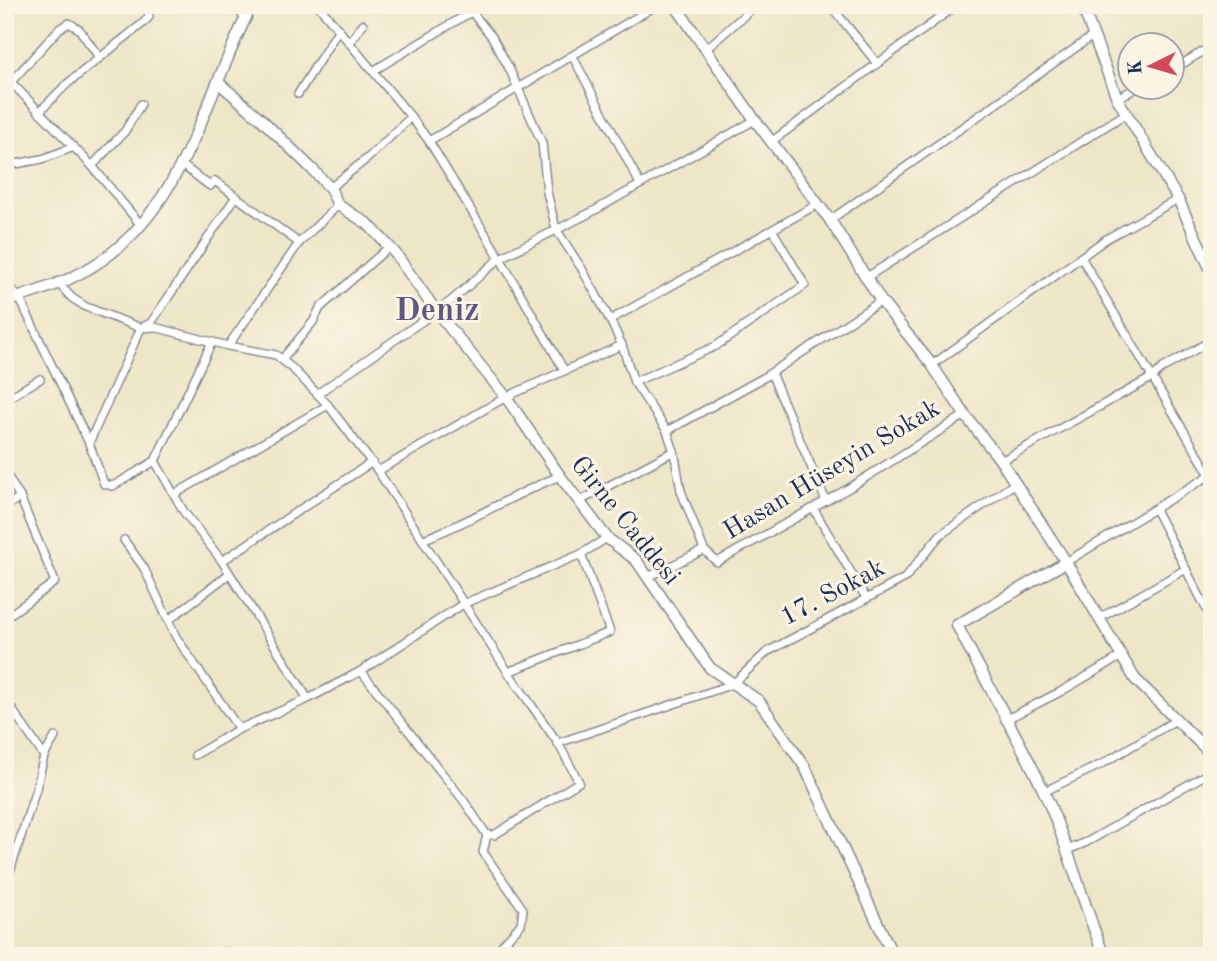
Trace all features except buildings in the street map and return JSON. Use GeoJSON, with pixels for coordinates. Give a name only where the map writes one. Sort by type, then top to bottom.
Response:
{"type":"FeatureCollection","features":[{"type":"Feature","properties":{"kind":"street"},"geometry":{"type":"LineString","coordinates":[[39,112],[99,57],[149,17],[147,5]]}},
{"type":"Feature","properties":{"kind":"street"},"geometry":{"type":"LineString","coordinates":[[235,5],[245,19]]}},
{"type":"Feature","properties":{"kind":"street"},"geometry":{"type":"LineString","coordinates":[[5,302],[76,276],[124,244],[155,211],[182,164],[252,5]]}},
{"type":"Feature","properties":{"kind":"street"},"geometry":{"type":"LineString","coordinates":[[318,5],[429,141],[564,370]]}},
{"type":"Feature","properties":{"kind":"street"},"geometry":{"type":"LineString","coordinates":[[429,141],[657,5]]}},
{"type":"Feature","properties":{"kind":"street"},"geometry":{"type":"LineString","coordinates":[[706,49],[756,5]]}},
{"type":"Feature","properties":{"kind":"street"},"geometry":{"type":"LineString","coordinates":[[830,5],[877,64]]}},
{"type":"Feature","properties":{"kind":"street"},"geometry":{"type":"LineString","coordinates":[[771,142],[957,5]]}},
{"type":"Feature","properties":{"kind":"street"},"geometry":{"type":"LineString","coordinates":[[1082,5],[1116,95]]}},
{"type":"Feature","properties":{"kind":"street"},"geometry":{"type":"LineString","coordinates":[[679,7],[755,120],[830,220],[881,301],[932,365],[965,415],[1001,461],[1066,562],[1135,679],[1212,755]]}},
{"type":"Feature","properties":{"kind":"street"},"geometry":{"type":"LineString","coordinates":[[373,71],[469,9],[492,37],[510,70],[542,143],[547,192],[556,229],[610,320],[622,345],[634,382],[667,431],[674,451],[681,491],[704,550]]}},
{"type":"Feature","properties":{"kind":"street"},"geometry":{"type":"LineString","coordinates":[[99,57],[79,29],[69,23],[59,29],[8,79],[92,166],[140,224]]}},
{"type":"Feature","properties":{"kind":"street"},"geometry":{"type":"LineString","coordinates":[[350,42],[363,24]]}},
{"type":"Feature","properties":{"kind":"street"},"geometry":{"type":"LineString","coordinates":[[298,94],[339,29]]}},
{"type":"Feature","properties":{"kind":"street"},"geometry":{"type":"LineString","coordinates":[[830,220],[1094,35]]}},
{"type":"Feature","properties":{"kind":"street"},"geometry":{"type":"LineString","coordinates":[[1186,61],[1212,46]]}},
{"type":"Feature","properties":{"kind":"street"},"geometry":{"type":"LineString","coordinates":[[573,57],[640,184]]}},
{"type":"Feature","properties":{"kind":"street"},"geometry":{"type":"LineString","coordinates":[[219,83],[261,119],[330,188],[338,205],[299,243],[228,346]]}},
{"type":"Feature","properties":{"kind":"street"},"geometry":{"type":"LineString","coordinates":[[1119,102],[1207,251],[1212,272]]}},
{"type":"Feature","properties":{"kind":"street"},"geometry":{"type":"LineString","coordinates":[[92,166],[125,131],[141,104]]}},
{"type":"Feature","properties":{"kind":"street"},"geometry":{"type":"LineString","coordinates":[[867,277],[1125,114]]}},
{"type":"Feature","properties":{"kind":"street"},"geometry":{"type":"LineString","coordinates":[[330,188],[369,157],[411,117]]}},
{"type":"Feature","properties":{"kind":"street"},"geometry":{"type":"LineString","coordinates":[[317,394],[451,301],[500,258],[590,213],[755,120]]}},
{"type":"Feature","properties":{"kind":"street"},"geometry":{"type":"LineString","coordinates":[[5,166],[42,159],[74,147]]}},
{"type":"Feature","properties":{"kind":"street"},"geometry":{"type":"LineString","coordinates":[[182,164],[211,186],[215,181],[299,243]]}},
{"type":"Feature","properties":{"kind":"street"},"geometry":{"type":"LineString","coordinates":[[89,443],[141,328],[151,323],[235,198]]}},
{"type":"Feature","properties":{"kind":"street"},"geometry":{"type":"LineString","coordinates":[[932,365],[1106,239],[1178,199]]}},
{"type":"Feature","properties":{"kind":"street"},"geometry":{"type":"LineString","coordinates":[[610,320],[818,204]]}},
{"type":"Feature","properties":{"kind":"street","name":"Girne Caddesi"},"geometry":{"type":"LineString","coordinates":[[338,205],[368,224],[395,253],[436,311],[506,397],[559,476],[607,538],[636,560],[710,668],[759,701],[805,767],[893,956]]}},
{"type":"Feature","properties":{"kind":"street"},"geometry":{"type":"LineString","coordinates":[[634,382],[716,346],[805,285],[773,231]]}},
{"type":"Feature","properties":{"kind":"street"},"geometry":{"type":"LineString","coordinates":[[283,358],[313,322],[320,307],[388,247]]}},
{"type":"Feature","properties":{"kind":"street"},"geometry":{"type":"LineString","coordinates":[[1081,257],[1211,474],[957,625],[1043,792],[1068,850],[1079,889],[1104,956]]}},
{"type":"Feature","properties":{"kind":"street"},"geometry":{"type":"LineString","coordinates":[[57,282],[72,298],[86,307],[141,328],[154,327],[283,358],[328,405],[379,471],[463,604],[558,743],[579,782],[494,835],[487,835]]}},
{"type":"Feature","properties":{"kind":"street"},"geometry":{"type":"LineString","coordinates":[[5,284],[19,297],[89,443],[104,484],[113,486],[155,461],[212,342]]}},
{"type":"Feature","properties":{"kind":"street"},"geometry":{"type":"LineString","coordinates":[[667,431],[771,373],[881,301]]}},
{"type":"Feature","properties":{"kind":"street"},"geometry":{"type":"LineString","coordinates":[[1001,461],[1153,377],[1163,368],[1212,340]]}},
{"type":"Feature","properties":{"kind":"street"},"geometry":{"type":"LineString","coordinates":[[379,471],[506,397],[622,345]]}},
{"type":"Feature","properties":{"kind":"street"},"geometry":{"type":"LineString","coordinates":[[771,373],[826,501]]}},
{"type":"Feature","properties":{"kind":"street"},"geometry":{"type":"LineString","coordinates":[[5,400],[40,379]]}},
{"type":"Feature","properties":{"kind":"street"},"geometry":{"type":"LineString","coordinates":[[175,494],[328,405]]}},
{"type":"Feature","properties":{"kind":"street","name":"Hasan Hüseyin Sokak"},"geometry":{"type":"LineString","coordinates":[[648,578],[704,550],[717,562],[849,488],[965,415]]}},
{"type":"Feature","properties":{"kind":"street"},"geometry":{"type":"LineString","coordinates":[[580,501],[674,451]]}},
{"type":"Feature","properties":{"kind":"street"},"geometry":{"type":"LineString","coordinates":[[155,461],[184,512],[222,561],[307,699]]}},
{"type":"Feature","properties":{"kind":"street"},"geometry":{"type":"LineString","coordinates":[[222,561],[372,462]]}},
{"type":"Feature","properties":{"kind":"street"},"geometry":{"type":"LineString","coordinates":[[5,471],[20,497],[55,582],[5,618]]}},
{"type":"Feature","properties":{"kind":"street"},"geometry":{"type":"LineString","coordinates":[[424,539],[450,529],[528,488],[559,476]]}},
{"type":"Feature","properties":{"kind":"street","name":"17. Sokak"},"geometry":{"type":"LineString","coordinates":[[733,684],[767,652],[905,578],[940,535],[1014,484]]}},
{"type":"Feature","properties":{"kind":"street"},"geometry":{"type":"LineString","coordinates":[[5,507],[20,497]]}},
{"type":"Feature","properties":{"kind":"street"},"geometry":{"type":"LineString","coordinates":[[813,508],[866,598]]}},
{"type":"Feature","properties":{"kind":"street"},"geometry":{"type":"LineString","coordinates":[[1155,509],[1212,620]]}},
{"type":"Feature","properties":{"kind":"street"},"geometry":{"type":"LineString","coordinates":[[195,755],[239,729],[307,699],[360,671],[463,604],[581,554],[607,538]]}},
{"type":"Feature","properties":{"kind":"street"},"geometry":{"type":"LineString","coordinates":[[124,540],[144,568],[170,619],[176,637],[239,729]]}},
{"type":"Feature","properties":{"kind":"street"},"geometry":{"type":"LineString","coordinates":[[508,672],[610,632],[581,554]]}},
{"type":"Feature","properties":{"kind":"street"},"geometry":{"type":"LineString","coordinates":[[1098,619],[1186,569]]}},
{"type":"Feature","properties":{"kind":"street"},"geometry":{"type":"LineString","coordinates":[[170,619],[229,574]]}},
{"type":"Feature","properties":{"kind":"street"},"geometry":{"type":"LineString","coordinates":[[1005,720],[1120,657]]}},
{"type":"Feature","properties":{"kind":"street"},"geometry":{"type":"LineString","coordinates":[[360,671],[464,801],[487,835],[483,852],[523,909],[521,924],[492,956]]}},
{"type":"Feature","properties":{"kind":"street"},"geometry":{"type":"LineString","coordinates":[[558,743],[733,684]]}},
{"type":"Feature","properties":{"kind":"street"},"geometry":{"type":"LineString","coordinates":[[5,699],[44,756]]}},
{"type":"Feature","properties":{"kind":"street"},"geometry":{"type":"LineString","coordinates":[[1043,792],[1102,764],[1176,720]]}},
{"type":"Feature","properties":{"kind":"street"},"geometry":{"type":"LineString","coordinates":[[5,887],[44,756],[55,737]]}},
{"type":"Feature","properties":{"kind":"street"},"geometry":{"type":"LineString","coordinates":[[1068,850],[1087,842],[1212,771]]}},
{"type":"Feature","properties":{"kind":"street"},"geometry":{"type":"LineString","coordinates":[[211,956],[226,952],[229,956]]}},
{"type":"Feature","properties":{"kind":"district","name":"Deniz"},"geometry":{"type":"Point","coordinates":[437,311]}}]}
